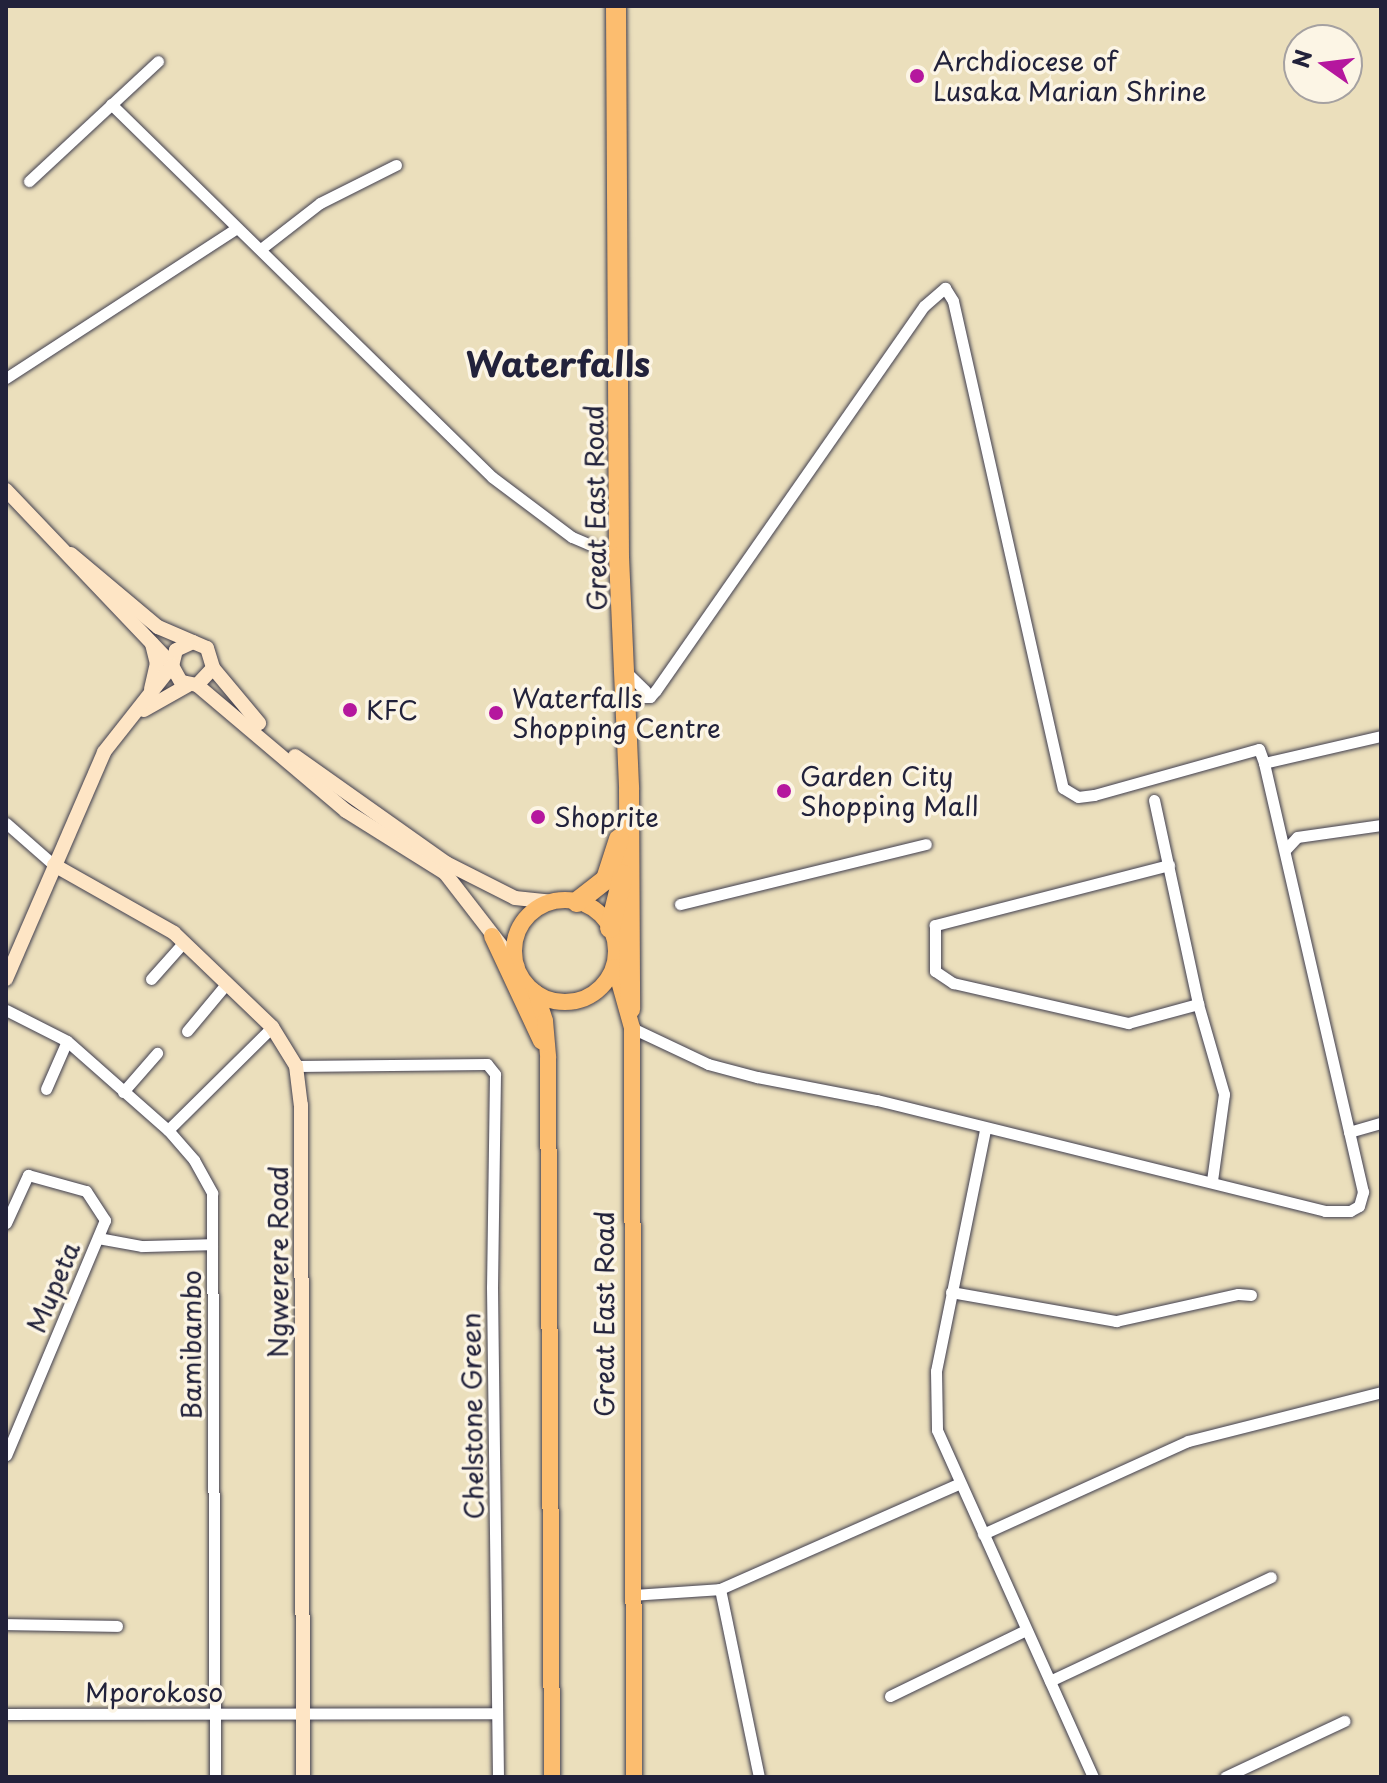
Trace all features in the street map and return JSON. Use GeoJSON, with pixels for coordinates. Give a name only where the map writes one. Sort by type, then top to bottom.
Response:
{"type":"FeatureCollection","features":[{"type":"Feature","properties":{"kind":"highway","name":"Great East Road"},"geometry":{"type":"LineString","coordinates":[[616,6],[619,557],[639,690],[625,730],[631,1019]]}},
{"type":"Feature","properties":{"kind":"highway","name":"Great East Road"},"geometry":{"type":"LineString","coordinates":[[577,902],[606,879],[617,855],[625,769]]}},
{"type":"Feature","properties":{"kind":"highway","name":"Great East Road"},"geometry":{"type":"LineString","coordinates":[[610,928],[628,852]]}},
{"type":"Feature","properties":{"kind":"main road"},"geometry":{"type":"LineString","coordinates":[[615,967],[591,995],[573,1001],[536,993],[517,966],[517,934],[525,920],[551,902],[577,902],[597,911],[616,940],[615,967],[631,1019]]}},
{"type":"Feature","properties":{"kind":"main road"},"geometry":{"type":"LineString","coordinates":[[492,936],[548,1058]]}},
{"type":"Feature","properties":{"kind":"main road","name":"Great East Road"},"geometry":{"type":"LineString","coordinates":[[536,993],[545,1021],[548,1058],[552,1777]]}},
{"type":"Feature","properties":{"kind":"main road","name":"Great East Road"},"geometry":{"type":"LineString","coordinates":[[631,1019],[634,1777]]}},
{"type":"Feature","properties":{"kind":"street"},"geometry":{"type":"LineString","coordinates":[[29,181],[158,61]]}},
{"type":"Feature","properties":{"kind":"street"},"geometry":{"type":"LineString","coordinates":[[111,104],[237,228],[262,248],[492,477],[572,537],[619,557]]}},
{"type":"Feature","properties":{"kind":"street"},"geometry":{"type":"LineString","coordinates":[[262,248],[320,203],[396,165]]}},
{"type":"Feature","properties":{"kind":"street"},"geometry":{"type":"LineString","coordinates":[[6,378],[237,228]]}},
{"type":"Feature","properties":{"kind":"street"},"geometry":{"type":"LineString","coordinates":[[631,1019],[708,1064],[877,1100],[985,1130],[1212,1181],[1325,1211],[1350,1211],[1359,1206],[1363,1192],[1286,849],[1259,749],[1094,795],[1078,797],[1063,788],[953,301],[945,288],[924,306],[639,690]]}},
{"type":"Feature","properties":{"kind":"street"},"geometry":{"type":"LineString","coordinates":[[6,490],[71,554],[192,685],[346,811],[445,873],[517,966]]}},
{"type":"Feature","properties":{"kind":"street"},"geometry":{"type":"LineString","coordinates":[[71,554],[158,627],[211,653],[213,668],[246,712],[324,779],[446,863],[515,898],[551,902]]}},
{"type":"Feature","properties":{"kind":"street"},"geometry":{"type":"LineString","coordinates":[[6,979],[104,752],[172,665],[180,647],[193,642]]}},
{"type":"Feature","properties":{"kind":"street"},"geometry":{"type":"LineString","coordinates":[[144,703],[157,664],[152,644]]}},
{"type":"Feature","properties":{"kind":"street"},"geometry":{"type":"LineString","coordinates":[[133,717],[192,685],[213,668]]}},
{"type":"Feature","properties":{"kind":"street"},"geometry":{"type":"LineString","coordinates":[[1264,763],[1381,736]]}},
{"type":"Feature","properties":{"kind":"street"},"geometry":{"type":"LineString","coordinates":[[1154,800],[1198,1004],[1224,1094],[1212,1181]]}},
{"type":"Feature","properties":{"kind":"street"},"geometry":{"type":"LineString","coordinates":[[6,823],[54,865]]}},
{"type":"Feature","properties":{"kind":"street"},"geometry":{"type":"LineString","coordinates":[[1286,849],[1297,837],[1381,825]]}},
{"type":"Feature","properties":{"kind":"street"},"geometry":{"type":"LineString","coordinates":[[680,904],[926,844]]}},
{"type":"Feature","properties":{"kind":"street","name":"Ngwerere Road"},"geometry":{"type":"LineString","coordinates":[[54,865],[184,942],[272,1027],[296,1066],[301,1105],[303,1777]]}},
{"type":"Feature","properties":{"kind":"street"},"geometry":{"type":"LineString","coordinates":[[1169,865],[935,925],[935,971],[953,983],[1128,1023],[1198,1004]]}},
{"type":"Feature","properties":{"kind":"street"},"geometry":{"type":"LineString","coordinates":[[151,979],[184,942]]}},
{"type":"Feature","properties":{"kind":"street"},"geometry":{"type":"LineString","coordinates":[[187,1031],[227,983]]}},
{"type":"Feature","properties":{"kind":"street","name":"Bamibambo"},"geometry":{"type":"LineString","coordinates":[[6,1010],[67,1041],[168,1130],[194,1160],[212,1193],[215,1777]]}},
{"type":"Feature","properties":{"kind":"street"},"geometry":{"type":"LineString","coordinates":[[168,1130],[272,1027]]}},
{"type":"Feature","properties":{"kind":"street"},"geometry":{"type":"LineString","coordinates":[[46,1089],[67,1041]]}},
{"type":"Feature","properties":{"kind":"street"},"geometry":{"type":"LineString","coordinates":[[123,1092],[157,1053]]}},
{"type":"Feature","properties":{"kind":"street","name":"Chelstone Green"},"geometry":{"type":"LineString","coordinates":[[296,1066],[482,1064],[491,1067],[496,1081],[492,1287],[498,1777]]}},
{"type":"Feature","properties":{"kind":"street"},"geometry":{"type":"LineString","coordinates":[[1349,1132],[1381,1123]]}},
{"type":"Feature","properties":{"kind":"street"},"geometry":{"type":"LineString","coordinates":[[985,1130],[951,1292],[934,1408],[958,1484],[1093,1777]]}},
{"type":"Feature","properties":{"kind":"street","name":"Mupeta"},"geometry":{"type":"LineString","coordinates":[[6,1223],[25,1178],[33,1176],[86,1191],[104,1214],[98,1238],[6,1455]]}},
{"type":"Feature","properties":{"kind":"street"},"geometry":{"type":"LineString","coordinates":[[98,1238],[142,1246],[212,1244]]}},
{"type":"Feature","properties":{"kind":"street"},"geometry":{"type":"LineString","coordinates":[[951,1292],[1116,1321],[1238,1294],[1251,1295]]}},
{"type":"Feature","properties":{"kind":"street"},"geometry":{"type":"LineString","coordinates":[[983,1534],[1188,1441],[1381,1392]]}},
{"type":"Feature","properties":{"kind":"street"},"geometry":{"type":"LineString","coordinates":[[632,1595],[720,1589],[958,1484]]}},
{"type":"Feature","properties":{"kind":"street"},"geometry":{"type":"LineString","coordinates":[[1050,1681],[1271,1577]]}},
{"type":"Feature","properties":{"kind":"street"},"geometry":{"type":"LineString","coordinates":[[720,1589],[758,1776]]}},
{"type":"Feature","properties":{"kind":"street"},"geometry":{"type":"LineString","coordinates":[[6,1624],[117,1626]]}},
{"type":"Feature","properties":{"kind":"street"},"geometry":{"type":"LineString","coordinates":[[890,1696],[1026,1630]]}},
{"type":"Feature","properties":{"kind":"street","name":"Mporokoso"},"geometry":{"type":"LineString","coordinates":[[6,1714],[497,1713]]}},
{"type":"Feature","properties":{"kind":"street"},"geometry":{"type":"LineString","coordinates":[[1225,1777],[1344,1721]]}},
{"type":"Feature","properties":{"kind":"place","name":"Archdiocese of Lusaka Marian Shrine"},"geometry":{"type":"Point","coordinates":[917,76]}},
{"type":"Feature","properties":{"kind":"place","name":"KFC"},"geometry":{"type":"Point","coordinates":[350,710]}},
{"type":"Feature","properties":{"kind":"place","name":"Waterfalls Shopping Centre"},"geometry":{"type":"Point","coordinates":[496,713]}},
{"type":"Feature","properties":{"kind":"place","name":"Garden City Shopping Mall"},"geometry":{"type":"Point","coordinates":[784,791]}},
{"type":"Feature","properties":{"kind":"place","name":"Shoprite"},"geometry":{"type":"Point","coordinates":[538,817]}},
{"type":"Feature","properties":{"kind":"district","name":"Waterfalls"},"geometry":{"type":"Point","coordinates":[558,364]}}]}
